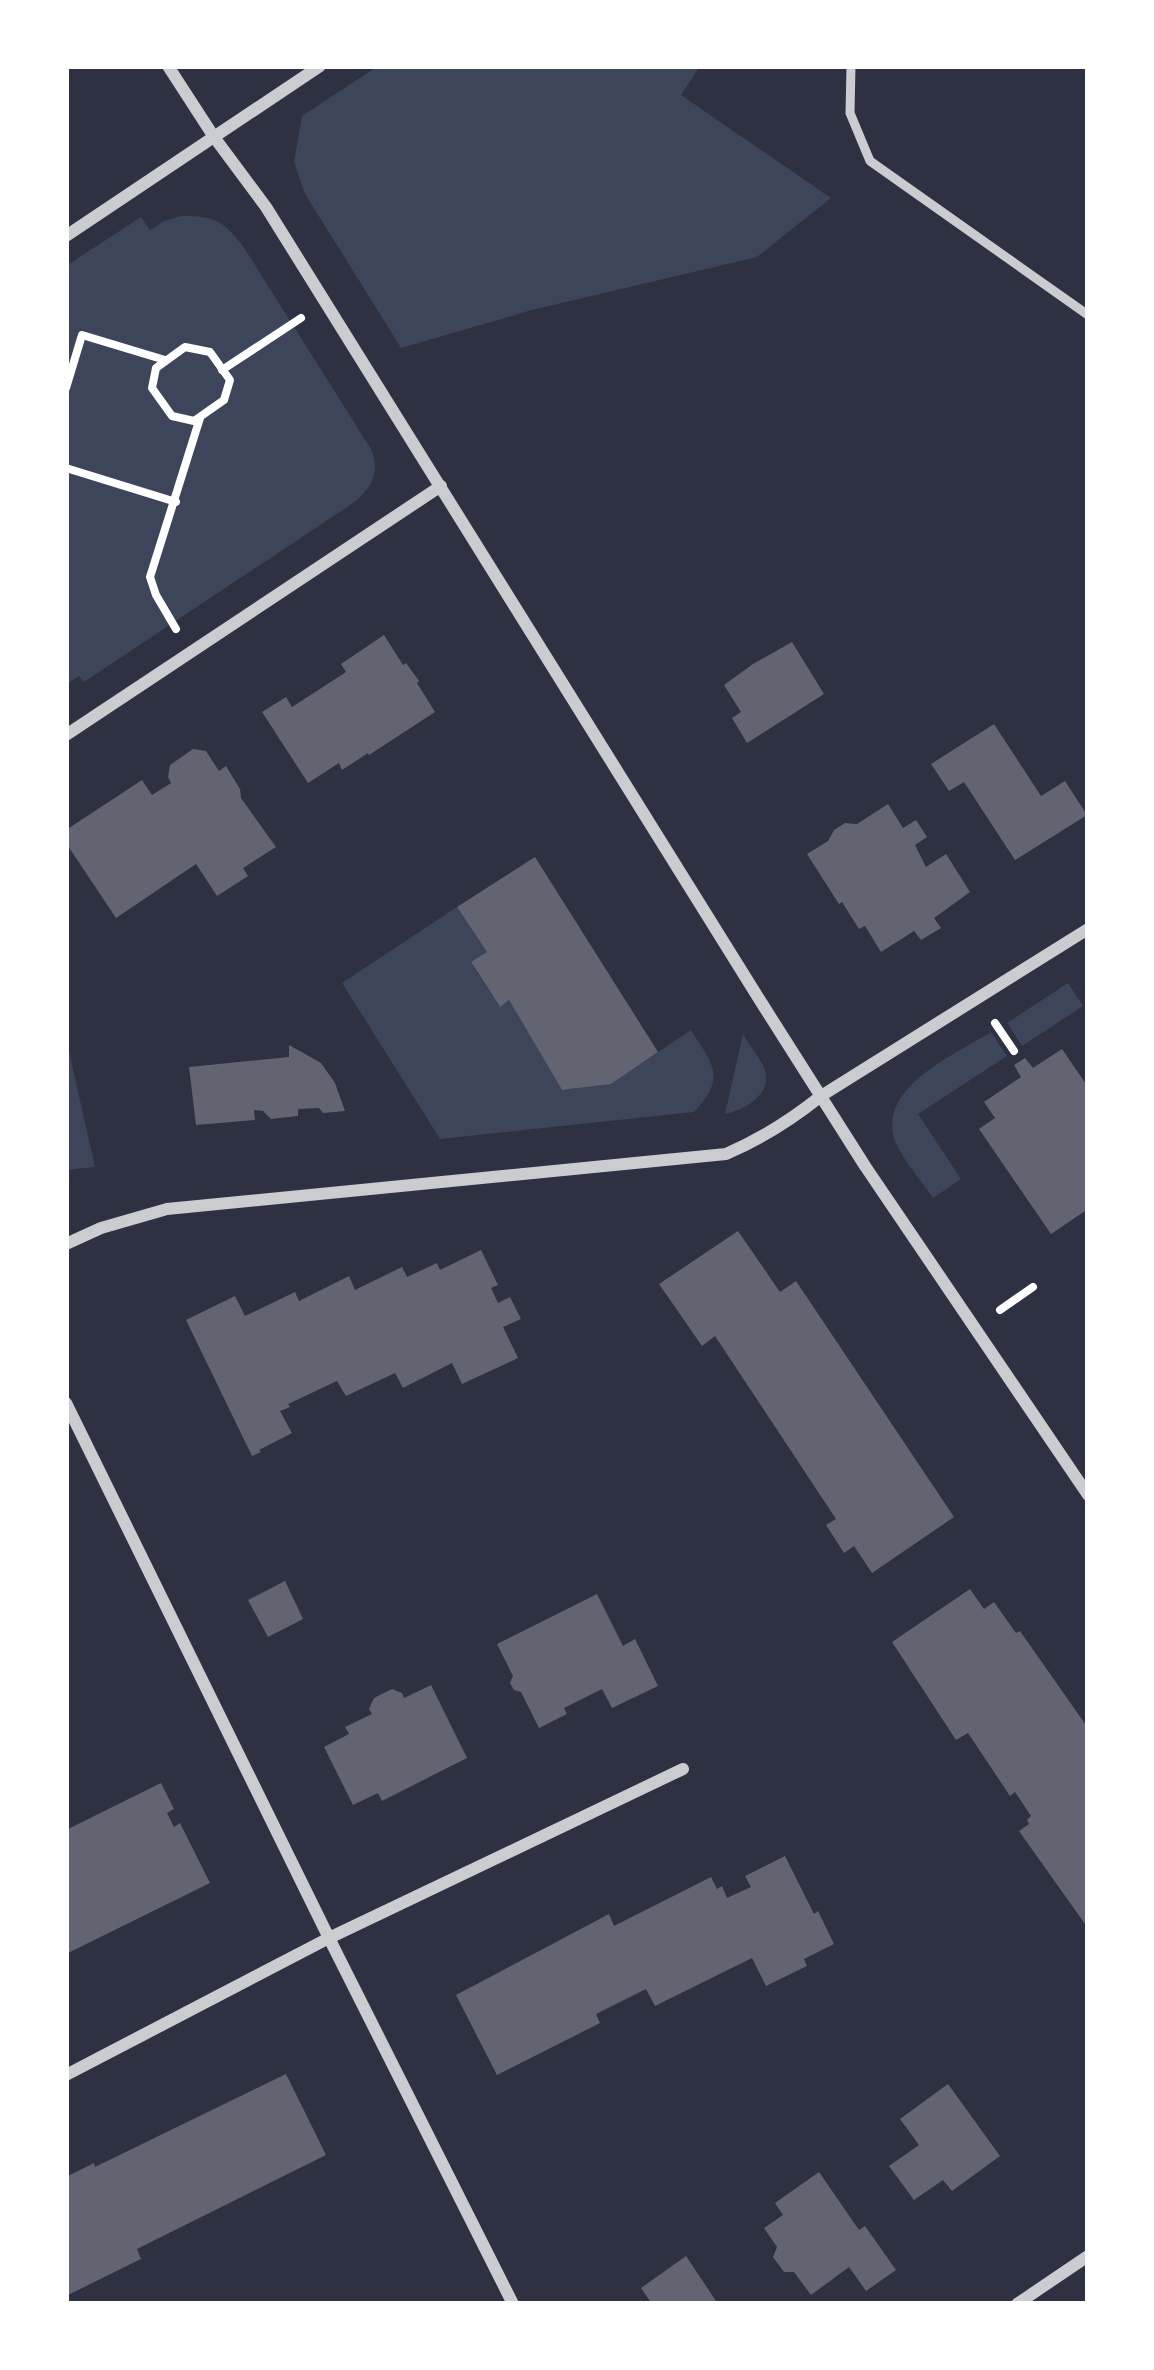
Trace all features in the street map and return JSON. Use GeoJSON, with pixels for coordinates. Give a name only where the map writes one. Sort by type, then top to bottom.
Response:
{"type":"FeatureCollection","features":[{"type":"Feature","properties":{"kind":"street"},"geometry":{"type":"LineString","coordinates":[[167,66],[266,207],[820,1096],[1088,1495]]}},
{"type":"Feature","properties":{"kind":"street"},"geometry":{"type":"LineString","coordinates":[[66,236],[320,66]]}},
{"type":"Feature","properties":{"kind":"street"},"geometry":{"type":"LineString","coordinates":[[66,735],[441,486]]}},
{"type":"Feature","properties":{"kind":"street"},"geometry":{"type":"LineString","coordinates":[[66,1244],[101,1228],[167,1209],[726,1154],[788,1122],[820,1096],[1088,929]]}},
{"type":"Feature","properties":{"kind":"street"},"geometry":{"type":"LineString","coordinates":[[66,1403],[513,2304]]}},
{"type":"Feature","properties":{"kind":"street"},"geometry":{"type":"LineString","coordinates":[[66,2074],[328,1938],[683,1769]]}},
{"type":"Feature","properties":{"kind":"street"},"geometry":{"type":"LineString","coordinates":[[1017,2304],[1088,2256]]}},
{"type":"Feature","properties":{"kind":"lane"},"geometry":{"type":"LineString","coordinates":[[851,66],[850,113],[870,161],[1088,315]]}},
{"type":"Feature","properties":{"kind":"path"},"geometry":{"type":"LineString","coordinates":[[222,370],[301,318]]}},
{"type":"Feature","properties":{"kind":"path"},"geometry":{"type":"LineString","coordinates":[[66,388],[82,335],[166,360]]}},
{"type":"Feature","properties":{"kind":"path"},"geometry":{"type":"LineString","coordinates":[[184,346],[210,352],[230,380],[224,400],[194,421],[172,416],[152,388],[156,368],[166,360],[184,346]]}},
{"type":"Feature","properties":{"kind":"path"},"geometry":{"type":"LineString","coordinates":[[177,630],[150,577],[200,417]]}},
{"type":"Feature","properties":{"kind":"path"},"geometry":{"type":"LineString","coordinates":[[66,468],[176,502]]}},
{"type":"Feature","properties":{"kind":"path"},"geometry":{"type":"LineString","coordinates":[[995,1023],[1014,1051]]}},
{"type":"Feature","properties":{"kind":"path"},"geometry":{"type":"LineString","coordinates":[[1000,1310],[1034,1286]]}},
{"type":"Feature","properties":{"kind":"shaded area"},"geometry":{"type":"Polygon","coordinates":[[[378,66],[700,66],[681,95],[831,198],[757,257],[532,310],[401,348],[305,194],[294,162],[302,116],[378,66]]]}},
{"type":"Feature","properties":{"kind":"shaded area"},"geometry":{"type":"Polygon","coordinates":[[[181,216],[217,221],[243,246],[371,449],[373,478],[356,501],[84,682],[79,676],[66,685],[66,266],[141,217],[150,230],[181,216]]]}},
{"type":"Feature","properties":{"kind":"shaded area"},"geometry":{"type":"Polygon","coordinates":[[[457,907],[487,952],[471,963],[499,1006],[509,1000],[562,1090],[611,1084],[691,1030],[713,1071],[704,1100],[694,1112],[440,1139],[342,983],[457,907]]]}},
{"type":"Feature","properties":{"kind":"shaded area"},"geometry":{"type":"Polygon","coordinates":[[[1068,983],[1083,1006],[1022,1046],[1007,1023],[1068,983]]]}},
{"type":"Feature","properties":{"kind":"shaded area"},"geometry":{"type":"Polygon","coordinates":[[[991,1032],[1007,1056],[918,1114],[961,1179],[933,1198],[896,1143],[892,1123],[896,1106],[922,1076],[991,1032]]]}},
{"type":"Feature","properties":{"kind":"shaded area"},"geometry":{"type":"Polygon","coordinates":[[[743,1034],[764,1068],[765,1085],[749,1104],[725,1114],[743,1034]]]}},
{"type":"Feature","properties":{"kind":"shaded area"},"geometry":{"type":"Polygon","coordinates":[[[66,1038],[95,1167],[66,1170],[66,1038]]]}},
{"type":"Feature","properties":{"kind":"building"},"geometry":{"type":"Polygon","coordinates":[[[384,635],[419,681],[435,712],[369,755],[342,770],[339,763],[308,783],[262,712],[286,697],[292,707],[346,672],[341,664],[384,635]]]}},
{"type":"Feature","properties":{"kind":"building"},"geometry":{"type":"Polygon","coordinates":[[[792,642],[824,694],[747,743],[732,718],[741,712],[724,685],[792,642]]]}},
{"type":"Feature","properties":{"kind":"building"},"geometry":{"type":"Polygon","coordinates":[[[994,724],[1041,796],[1065,781],[1087,815],[1015,860],[964,782],[949,791],[931,764],[994,724]]]}},
{"type":"Feature","properties":{"kind":"building"},"geometry":{"type":"Polygon","coordinates":[[[193,749],[206,751],[219,771],[226,766],[241,798],[276,847],[243,868],[248,876],[217,896],[196,864],[116,918],[66,843],[66,830],[142,780],[152,795],[171,783],[170,765],[193,749]]]}},
{"type":"Feature","properties":{"kind":"building"},"geometry":{"type":"Polygon","coordinates":[[[888,804],[903,828],[916,820],[927,837],[915,845],[926,867],[946,854],[970,892],[934,918],[941,928],[921,940],[914,931],[881,952],[865,926],[859,929],[839,904],[807,854],[845,823],[857,824],[888,804]]]}},
{"type":"Feature","properties":{"kind":"building"},"geometry":{"type":"Polygon","coordinates":[[[535,857],[658,1052],[611,1084],[562,1090],[509,1000],[500,1007],[471,962],[487,952],[457,907],[535,857]]]}},
{"type":"Feature","properties":{"kind":"building"},"geometry":{"type":"Polygon","coordinates":[[[289,1045],[321,1063],[345,1111],[298,1109],[298,1116],[271,1119],[254,1110],[255,1120],[196,1125],[189,1067],[289,1057],[289,1045]]]}},
{"type":"Feature","properties":{"kind":"building"},"geometry":{"type":"Polygon","coordinates":[[[1062,1049],[1088,1087],[1088,1209],[1051,1234],[979,1129],[995,1118],[984,1102],[1021,1077],[1014,1065],[1025,1058],[1033,1068],[1062,1049]]]}},
{"type":"Feature","properties":{"kind":"building"},"geometry":{"type":"Polygon","coordinates":[[[738,1231],[780,1292],[796,1281],[954,1517],[872,1573],[854,1546],[844,1553],[826,1525],[836,1519],[715,1336],[702,1346],[659,1284],[738,1231]]]}},
{"type":"Feature","properties":{"kind":"building"},"geometry":{"type":"Polygon","coordinates":[[[481,1250],[498,1285],[491,1288],[498,1303],[510,1297],[521,1319],[503,1327],[518,1358],[462,1384],[452,1363],[403,1388],[395,1373],[346,1396],[337,1381],[280,1411],[292,1433],[252,1456],[186,1320],[235,1296],[245,1316],[295,1292],[299,1301],[349,1276],[355,1290],[402,1267],[407,1277],[437,1263],[440,1270],[481,1250]]]}},
{"type":"Feature","properties":{"kind":"building"},"geometry":{"type":"Polygon","coordinates":[[[285,1581],[303,1619],[268,1637],[248,1600],[285,1581]]]}},
{"type":"Feature","properties":{"kind":"building"},"geometry":{"type":"Polygon","coordinates":[[[970,1589],[984,1609],[994,1602],[1016,1633],[1020,1631],[1088,1728],[1085,1924],[1019,1831],[1031,1816],[1015,1792],[1010,1796],[968,1733],[956,1740],[892,1642],[970,1589]]]}},
{"type":"Feature","properties":{"kind":"building"},"geometry":{"type":"Polygon","coordinates":[[[597,1594],[623,1646],[635,1639],[658,1686],[612,1708],[602,1689],[564,1708],[567,1714],[539,1728],[521,1692],[510,1683],[513,1676],[497,1644],[597,1594]]]}},
{"type":"Feature","properties":{"kind":"building"},"geometry":{"type":"Polygon","coordinates":[[[431,1685],[467,1758],[382,1801],[378,1793],[353,1805],[324,1747],[349,1734],[345,1727],[372,1714],[374,1698],[392,1689],[404,1698],[431,1685]]]}},
{"type":"Feature","properties":{"kind":"building"},"geometry":{"type":"Polygon","coordinates":[[[161,1783],[174,1809],[167,1813],[174,1827],[180,1823],[210,1883],[66,1954],[66,1830],[161,1783]]]}},
{"type":"Feature","properties":{"kind":"building"},"geometry":{"type":"Polygon","coordinates":[[[785,1856],[834,1944],[804,1959],[807,1966],[766,1986],[752,1958],[655,2006],[646,1989],[596,2014],[600,2023],[497,2075],[456,1995],[609,1914],[614,1926],[711,1877],[727,1898],[751,1887],[745,1876],[785,1856]]]}},
{"type":"Feature","properties":{"kind":"building"},"geometry":{"type":"Polygon","coordinates":[[[286,2074],[326,2155],[137,2249],[141,2259],[66,2296],[66,2177],[286,2074]]]}},
{"type":"Feature","properties":{"kind":"building"},"geometry":{"type":"Polygon","coordinates":[[[948,2084],[1000,2156],[952,2191],[943,2180],[914,2200],[889,2166],[919,2145],[900,2119],[948,2084]]]}},
{"type":"Feature","properties":{"kind":"building"},"geometry":{"type":"Polygon","coordinates":[[[819,2172],[859,2230],[865,2226],[896,2270],[866,2291],[849,2267],[811,2295],[794,2272],[784,2272],[773,2257],[777,2247],[764,2228],[783,2215],[775,2203],[819,2172]]]}},
{"type":"Feature","properties":{"kind":"building"},"geometry":{"type":"Polygon","coordinates":[[[686,2256],[718,2304],[652,2304],[641,2288],[686,2256]]]}}]}
